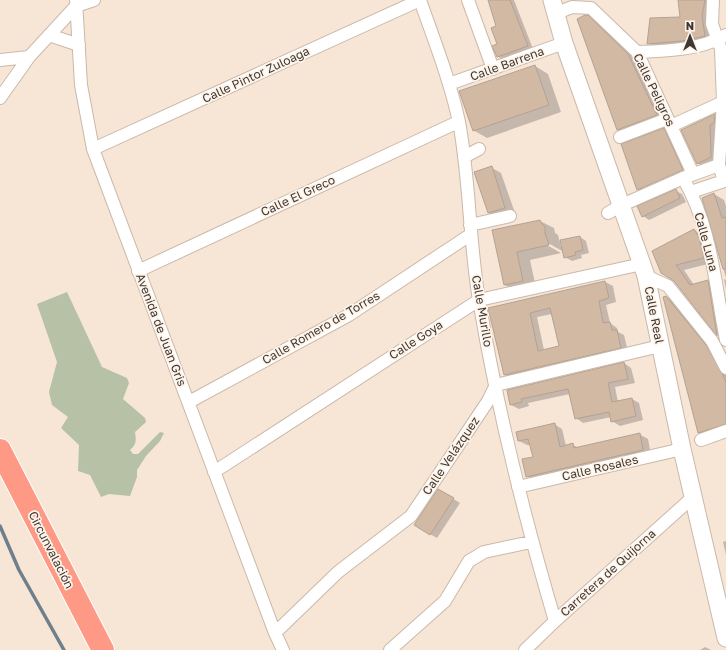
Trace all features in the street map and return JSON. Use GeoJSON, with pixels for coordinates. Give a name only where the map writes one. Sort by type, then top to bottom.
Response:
{"type":"FeatureCollection","features":[{"type":"Feature","properties":{"kind":"highway","name":"Circunvalación"},"geometry":{"type":"LineString","coordinates":[[0,450],[103,650]]}},
{"type":"Feature","properties":{"kind":"street"},"geometry":{"type":"LineString","coordinates":[[0,98],[29,57],[76,3],[94,0]]}},
{"type":"Feature","properties":{"kind":"street","name":"Calle Murillo"},"geometry":{"type":"LineString","coordinates":[[420,0],[449,84],[458,122],[464,157],[470,230],[479,300],[518,488],[531,542],[555,620]]}},
{"type":"Feature","properties":{"kind":"street","name":"Calle Pintor Zuloaga"},"geometry":{"type":"LineString","coordinates":[[93,149],[420,0]]}},
{"type":"Feature","properties":{"kind":"street"},"geometry":{"type":"LineString","coordinates":[[468,0],[493,69]]}},
{"type":"Feature","properties":{"kind":"street"},"geometry":{"type":"LineString","coordinates":[[691,192],[725,183],[719,165],[724,134],[721,38],[712,24],[713,0]]}},
{"type":"Feature","properties":{"kind":"street","name":"Avenida de Juan Gris"},"geometry":{"type":"LineString","coordinates":[[76,3],[82,93],[93,149],[275,633],[283,650]]}},
{"type":"Feature","properties":{"kind":"street","name":"Calle Real"},"geometry":{"type":"LineString","coordinates":[[555,7],[564,43],[644,270],[682,448],[726,638]]}},
{"type":"Feature","properties":{"kind":"street","name":"Calle Peligros"},"geometry":{"type":"LineString","coordinates":[[555,7],[591,8],[637,52],[669,123],[688,176],[691,192]]}},
{"type":"Feature","properties":{"kind":"street"},"geometry":{"type":"LineString","coordinates":[[49,35],[79,45]]}},
{"type":"Feature","properties":{"kind":"street"},"geometry":{"type":"LineString","coordinates":[[637,52],[670,51],[721,38]]}},
{"type":"Feature","properties":{"kind":"street","name":"Calle Barrena"},"geometry":{"type":"LineString","coordinates":[[449,84],[564,43]]}},
{"type":"Feature","properties":{"kind":"street"},"geometry":{"type":"LineString","coordinates":[[0,60],[29,57]]}},
{"type":"Feature","properties":{"kind":"street"},"geometry":{"type":"LineString","coordinates":[[620,137],[669,123],[723,102]]}},
{"type":"Feature","properties":{"kind":"street","name":"Calle El Greco"},"geometry":{"type":"LineString","coordinates":[[138,271],[458,122]]}},
{"type":"Feature","properties":{"kind":"street"},"geometry":{"type":"LineString","coordinates":[[464,157],[479,149]]}},
{"type":"Feature","properties":{"kind":"street"},"geometry":{"type":"LineString","coordinates":[[608,213],[622,205],[688,176],[719,165]]}},
{"type":"Feature","properties":{"kind":"street","name":"Calle Luna"},"geometry":{"type":"LineString","coordinates":[[691,192],[714,261],[724,315],[726,340]]}},
{"type":"Feature","properties":{"kind":"street"},"geometry":{"type":"LineString","coordinates":[[470,230],[510,216]]}},
{"type":"Feature","properties":{"kind":"street","name":"Calle Romero de Torres"},"geometry":{"type":"LineString","coordinates":[[189,402],[349,315],[470,230]]}},
{"type":"Feature","properties":{"kind":"street"},"geometry":{"type":"LineString","coordinates":[[644,270],[668,286],[712,341],[726,368]]}},
{"type":"Feature","properties":{"kind":"street","name":"Calle Goya"},"geometry":{"type":"LineString","coordinates":[[214,472],[479,300],[644,270]]}},
{"type":"Feature","properties":{"kind":"street"},"geometry":{"type":"LineString","coordinates":[[496,385],[660,346]]}},
{"type":"Feature","properties":{"kind":"street","name":"Calle Velázquez"},"geometry":{"type":"LineString","coordinates":[[275,633],[338,572],[411,516],[488,401],[496,385]]}},
{"type":"Feature","properties":{"kind":"street"},"geometry":{"type":"LineString","coordinates":[[701,440],[726,432]]}},
{"type":"Feature","properties":{"kind":"street","name":"Calle Rosales"},"geometry":{"type":"LineString","coordinates":[[518,488],[682,448]]}},
{"type":"Feature","properties":{"kind":"street","name":"Carretera de Quijorna"},"geometry":{"type":"LineString","coordinates":[[525,650],[555,620],[693,496]]}},
{"type":"Feature","properties":{"kind":"street"},"geometry":{"type":"LineString","coordinates":[[390,650],[445,601],[469,561],[484,552],[531,542]]}},
{"type":"Feature","properties":{"kind":"green space"},"geometry":{"type":"Polygon","coordinates":[[[67,292],[102,367],[127,378],[129,383],[123,399],[145,418],[146,422],[135,432],[136,442],[130,450],[133,454],[138,454],[160,432],[164,433],[160,441],[146,456],[137,470],[137,477],[130,496],[109,494],[101,497],[90,475],[78,471],[79,445],[61,428],[68,417],[52,405],[49,392],[57,362],[37,304],[67,292]]]}},
{"type":"Feature","properties":{"kind":"building"},"geometry":{"type":"Polygon","coordinates":[[[488,0],[510,0],[528,46],[497,57],[492,46],[497,44],[491,28],[496,26],[488,0]]]}},
{"type":"Feature","properties":{"kind":"building"},"geometry":{"type":"Polygon","coordinates":[[[678,0],[705,0],[702,16],[705,36],[682,41],[647,44],[650,18],[680,17],[678,0]]]}},
{"type":"Feature","properties":{"kind":"building"},"geometry":{"type":"Polygon","coordinates":[[[588,15],[628,54],[657,115],[617,130],[577,19],[588,15]]]}},
{"type":"Feature","properties":{"kind":"building"},"geometry":{"type":"Polygon","coordinates":[[[535,65],[549,105],[473,131],[459,91],[535,65]]]}},
{"type":"Feature","properties":{"kind":"building"},"geometry":{"type":"Polygon","coordinates":[[[715,114],[714,123],[710,125],[711,157],[697,164],[681,130],[715,114]]]}},
{"type":"Feature","properties":{"kind":"building"},"geometry":{"type":"Polygon","coordinates":[[[664,128],[683,170],[637,190],[621,144],[664,128]]]}},
{"type":"Feature","properties":{"kind":"building"},"geometry":{"type":"Polygon","coordinates":[[[492,166],[505,208],[488,213],[474,172],[492,166]]]}},
{"type":"Feature","properties":{"kind":"building"},"geometry":{"type":"Polygon","coordinates":[[[676,189],[680,198],[642,217],[637,206],[676,189]]]}},
{"type":"Feature","properties":{"kind":"building"},"geometry":{"type":"Polygon","coordinates":[[[714,193],[722,218],[726,217],[726,269],[723,269],[702,198],[714,193]]]}},
{"type":"Feature","properties":{"kind":"building"},"geometry":{"type":"Polygon","coordinates":[[[540,220],[545,227],[545,233],[549,245],[517,252],[523,281],[504,285],[492,230],[540,220]]]}},
{"type":"Feature","properties":{"kind":"building"},"geometry":{"type":"Polygon","coordinates":[[[694,229],[699,237],[704,258],[676,265],[690,285],[708,280],[717,336],[674,281],[661,273],[652,251],[694,229]]]}},
{"type":"Feature","properties":{"kind":"building"},"geometry":{"type":"Polygon","coordinates":[[[580,236],[583,250],[575,252],[576,255],[564,258],[560,240],[580,236]]]}},
{"type":"Feature","properties":{"kind":"building"},"geometry":{"type":"Polygon","coordinates":[[[605,281],[609,298],[599,301],[603,323],[610,322],[612,330],[617,330],[621,348],[504,375],[488,308],[605,281]],[[550,308],[530,313],[538,351],[559,346],[550,308]]]}},
{"type":"Feature","properties":{"kind":"building"},"geometry":{"type":"Polygon","coordinates":[[[666,296],[706,345],[723,375],[726,382],[726,424],[698,433],[663,297],[666,296]]]}},
{"type":"Feature","properties":{"kind":"building"},"geometry":{"type":"Polygon","coordinates":[[[624,362],[628,379],[608,383],[612,402],[632,398],[636,416],[611,422],[609,412],[575,419],[568,389],[521,399],[522,402],[510,405],[507,390],[624,362]]]}},
{"type":"Feature","properties":{"kind":"building"},"geometry":{"type":"Polygon","coordinates":[[[555,423],[560,447],[573,443],[574,448],[640,433],[643,450],[526,477],[522,459],[533,457],[528,439],[518,441],[516,432],[555,423]]]}},
{"type":"Feature","properties":{"kind":"building"},"geometry":{"type":"Polygon","coordinates":[[[438,489],[454,498],[430,535],[414,525],[438,489]]]}},
{"type":"Feature","properties":{"kind":"waterway"},"geometry":{"type":"LineString","coordinates":[[0,526],[19,570],[64,650]]}}]}
